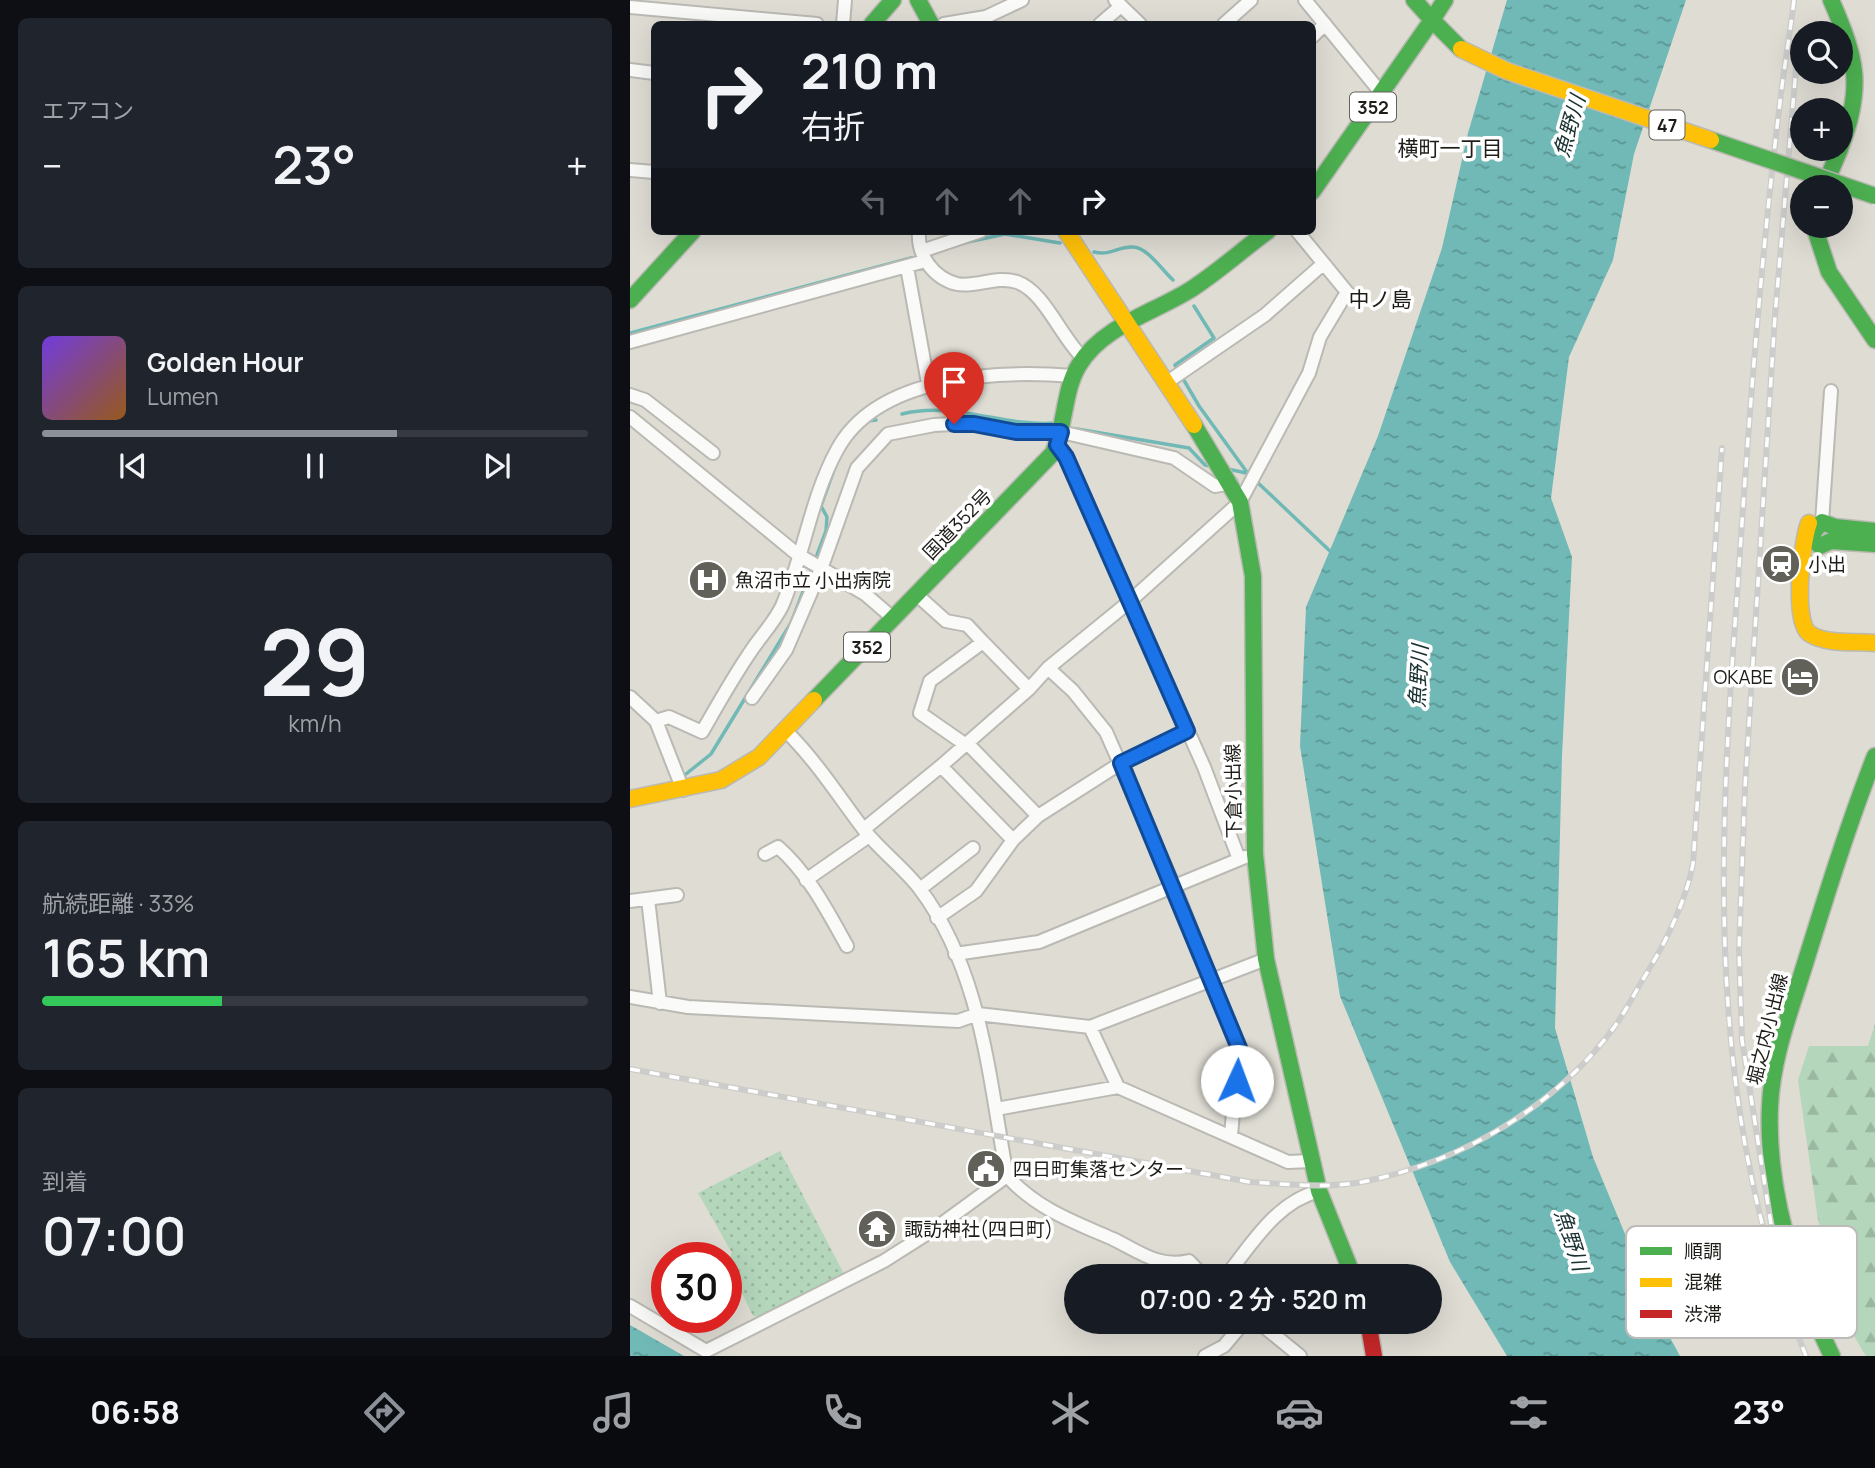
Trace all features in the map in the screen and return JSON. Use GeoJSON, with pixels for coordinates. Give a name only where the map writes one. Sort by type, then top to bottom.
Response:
{"type":"FeatureCollection","features":[{"type":"Feature","properties":{"kind":"main road"},"geometry":{"type":"LineString","coordinates":[[875,21],[893,0]]}},
{"type":"Feature","properties":{"kind":"main road"},"geometry":{"type":"LineString","coordinates":[[918,0],[929,21]]}},
{"type":"Feature","properties":{"kind":"main road"},"geometry":{"type":"LineString","coordinates":[[1414,0],[1432,20],[1445,0]]}},
{"type":"Feature","properties":{"kind":"main road"},"geometry":{"type":"LineString","coordinates":[[1831,0],[1852,50],[1858,76],[1853,116]]}},
{"type":"Feature","properties":{"kind":"main road","name":"47"},"geometry":{"type":"LineString","coordinates":[[1432,20],[1461,50],[1507,71],[1875,196]]}},
{"type":"Feature","properties":{"kind":"main road","name":"352"},"geometry":{"type":"LineString","coordinates":[[1316,186],[1432,20]]}},
{"type":"Feature","properties":{"kind":"main road"},"geometry":{"type":"LineString","coordinates":[[630,300],[689,235]]}},
{"type":"Feature","properties":{"kind":"main road","name":"下倉小出線"},"geometry":{"type":"LineString","coordinates":[[1069,235],[1128,325],[1174,377],[1240,502],[1252,576],[1255,854],[1266,959],[1319,1191],[1348,1264]]}},
{"type":"Feature","properties":{"kind":"main road","name":"国道352号"},"geometry":{"type":"LineString","coordinates":[[630,799],[683,790],[720,780],[759,757],[787,732],[1018,491],[1059,438],[1073,376],[1098,344],[1191,290],[1263,235]]}},
{"type":"Feature","properties":{"kind":"main road"},"geometry":{"type":"LineString","coordinates":[[1816,238],[1826,268],[1875,340]]}},
{"type":"Feature","properties":{"kind":"main road"},"geometry":{"type":"LineString","coordinates":[[1875,531],[1835,527],[1814,521],[1806,527],[1801,617],[1808,633],[1819,637],[1875,643]]}},
{"type":"Feature","properties":{"kind":"main road"},"geometry":{"type":"LineString","coordinates":[[1822,522],[1812,534],[1814,542],[1820,546],[1831,541],[1875,544]]}},
{"type":"Feature","properties":{"kind":"main road","name":"堀之内小出線"},"geometry":{"type":"LineString","coordinates":[[1786,1226],[1774,1162],[1770,1105],[1775,1072],[1848,826],[1875,756]]}},
{"type":"Feature","properties":{"kind":"main road"},"geometry":{"type":"LineString","coordinates":[[1370,1334],[1374,1356]]}},
{"type":"Feature","properties":{"kind":"main road","name":"堀之内小出線"},"geometry":{"type":"LineString","coordinates":[[1823,1338],[1832,1356]]}},
{"type":"Feature","properties":{"kind":"street"},"geometry":{"type":"LineString","coordinates":[[843,21],[845,0]]}},
{"type":"Feature","properties":{"kind":"street"},"geometry":{"type":"LineString","coordinates":[[962,21],[986,17],[1022,0]]}},
{"type":"Feature","properties":{"kind":"street"},"geometry":{"type":"LineString","coordinates":[[1227,21],[1251,0]]}},
{"type":"Feature","properties":{"kind":"street"},"geometry":{"type":"LineString","coordinates":[[1305,0],[1382,94]]}},
{"type":"Feature","properties":{"kind":"street"},"geometry":{"type":"LineString","coordinates":[[1103,21],[1118,3],[1137,21]]}},
{"type":"Feature","properties":{"kind":"street"},"geometry":{"type":"LineString","coordinates":[[630,15],[630,7],[784,21]]}},
{"type":"Feature","properties":{"kind":"street"},"geometry":{"type":"LineString","coordinates":[[1316,33],[1325,24]]}},
{"type":"Feature","properties":{"kind":"street"},"geometry":{"type":"LineString","coordinates":[[630,70],[651,73]]}},
{"type":"Feature","properties":{"kind":"street"},"geometry":{"type":"LineString","coordinates":[[630,170],[651,172]]}},
{"type":"Feature","properties":{"kind":"street"},"geometry":{"type":"LineString","coordinates":[[920,235],[923,256],[938,274],[958,284],[983,280],[1017,282],[1048,310],[1060,332],[1084,359]]}},
{"type":"Feature","properties":{"kind":"street"},"geometry":{"type":"LineString","coordinates":[[630,341],[907,267],[923,256],[972,235]]}},
{"type":"Feature","properties":{"kind":"street"},"geometry":{"type":"LineString","coordinates":[[806,880],[866,832],[1029,689],[1048,668],[1129,602],[1240,502],[1309,373],[1320,337],[1347,292],[1300,235]]}},
{"type":"Feature","properties":{"kind":"street"},"geometry":{"type":"LineString","coordinates":[[1174,377],[1265,315],[1323,264]]}},
{"type":"Feature","properties":{"kind":"street"},"geometry":{"type":"LineString","coordinates":[[907,267],[928,383]]}},
{"type":"Feature","properties":{"kind":"street"},"geometry":{"type":"LineString","coordinates":[[656,721],[669,717],[702,732],[748,655],[781,607],[797,554],[831,463],[852,428],[872,409],[928,383],[947,384],[998,376],[1073,376]]}},
{"type":"Feature","properties":{"kind":"street"},"geometry":{"type":"LineString","coordinates":[[1822,522],[1831,391]]}},
{"type":"Feature","properties":{"kind":"street"},"geometry":{"type":"LineString","coordinates":[[630,395],[645,400],[713,453]]}},
{"type":"Feature","properties":{"kind":"street"},"geometry":{"type":"LineString","coordinates":[[630,417],[797,554],[865,594],[894,619]]}},
{"type":"Feature","properties":{"kind":"street"},"geometry":{"type":"LineString","coordinates":[[752,698],[786,650],[816,566],[857,468],[888,434],[934,425],[974,424],[1174,458],[1215,486],[1231,483]]}},
{"type":"Feature","properties":{"kind":"street"},"geometry":{"type":"LineString","coordinates":[[1059,438],[1187,731],[1239,859]]}},
{"type":"Feature","properties":{"kind":"street"},"geometry":{"type":"LineString","coordinates":[[917,595],[946,621],[967,625],[1029,689]]}},
{"type":"Feature","properties":{"kind":"street"},"geometry":{"type":"LineString","coordinates":[[983,642],[930,681],[920,713],[967,744],[1038,816]]}},
{"type":"Feature","properties":{"kind":"street"},"geometry":{"type":"LineString","coordinates":[[1048,668],[1073,691],[1106,732],[1174,886],[1239,1048],[1231,1135]]}},
{"type":"Feature","properties":{"kind":"street"},"geometry":{"type":"LineString","coordinates":[[631,700],[656,721],[683,790]]}},
{"type":"Feature","properties":{"kind":"street"},"geometry":{"type":"LineString","coordinates":[[937,918],[976,891],[1013,840],[1038,816],[1121,763],[1187,731]]}},
{"type":"Feature","properties":{"kind":"street"},"geometry":{"type":"LineString","coordinates":[[787,732],[814,759],[866,832],[920,889],[955,954],[978,1014],[1007,1176],[1024,1195],[1066,1220],[1156,1262],[1173,1264],[1189,1261],[1192,1264]]}},
{"type":"Feature","properties":{"kind":"street"},"geometry":{"type":"LineString","coordinates":[[941,766],[1013,840]]}},
{"type":"Feature","properties":{"kind":"street"},"geometry":{"type":"LineString","coordinates":[[765,854],[778,847],[806,880],[848,946]]}},
{"type":"Feature","properties":{"kind":"street"},"geometry":{"type":"LineString","coordinates":[[920,889],[973,848]]}},
{"type":"Feature","properties":{"kind":"street"},"geometry":{"type":"LineString","coordinates":[[955,954],[1039,942],[1255,854]]}},
{"type":"Feature","properties":{"kind":"street"},"geometry":{"type":"LineString","coordinates":[[630,901],[677,895]]}},
{"type":"Feature","properties":{"kind":"street"},"geometry":{"type":"LineString","coordinates":[[648,899],[660,1003]]}},
{"type":"Feature","properties":{"kind":"street"},"geometry":{"type":"LineString","coordinates":[[630,997],[660,1003],[910,1020],[958,1021],[978,1014],[1090,1027],[1266,959]]}},
{"type":"Feature","properties":{"kind":"street"},"geometry":{"type":"LineString","coordinates":[[1090,1027],[1118,1087]]}},
{"type":"Feature","properties":{"kind":"street"},"geometry":{"type":"LineString","coordinates":[[996,1109],[1118,1087],[1288,1162],[1311,1161]]}},
{"type":"Feature","properties":{"kind":"street"},"geometry":{"type":"LineString","coordinates":[[630,1306],[706,1351],[884,1261],[936,1228],[1007,1176]]}},
{"type":"Feature","properties":{"kind":"street"},"geometry":{"type":"LineString","coordinates":[[1236,1264],[1276,1214],[1307,1194],[1319,1191]]}},
{"type":"Feature","properties":{"kind":"street"},"geometry":{"type":"LineString","coordinates":[[1205,1356],[1224,1346],[1234,1334]]}},
{"type":"Feature","properties":{"kind":"street"},"geometry":{"type":"LineString","coordinates":[[1273,1334],[1300,1356]]}},
{"type":"Feature","properties":{"kind":"green space"},"geometry":{"type":"Polygon","coordinates":[[[1875,1024],[1875,1356],[1866,1356],[1855,1338],[1857,1226],[1820,1226],[1818,1220],[1798,1080],[1809,1046],[1868,1046],[1875,1024]]]}},
{"type":"Feature","properties":{"kind":"green space"},"geometry":{"type":"Polygon","coordinates":[[[780,1151],[844,1274],[762,1317],[753,1316],[742,1293],[742,1242],[726,1242],[698,1193],[780,1151]]]}},
{"type":"Feature","properties":{"kind":"water","name":"魚野川"},"geometry":{"type":"Polygon","coordinates":[[[1507,0],[1686,0],[1634,154],[1613,260],[1569,357],[1551,498],[1572,557],[1562,756],[1555,1028],[1593,1157],[1626,1236],[1626,1338],[1670,1338],[1680,1356],[1507,1356],[1450,1262],[1340,996],[1300,746],[1306,607],[1378,436],[1442,248],[1468,133],[1507,0]]]}},
{"type":"Feature","properties":{"kind":"water"},"geometry":{"type":"Polygon","coordinates":[[[630,1325],[684,1356],[630,1356],[630,1325]]]}},
{"type":"Feature","properties":{"kind":"waterway"},"geometry":{"type":"LineString","coordinates":[[963,243],[1000,235]]}},
{"type":"Feature","properties":{"kind":"waterway"},"geometry":{"type":"LineString","coordinates":[[1011,235],[1060,243]]}},
{"type":"Feature","properties":{"kind":"waterway"},"geometry":{"type":"LineString","coordinates":[[1094,252],[1138,248],[1149,255],[1173,280]]}},
{"type":"Feature","properties":{"kind":"waterway"},"geometry":{"type":"LineString","coordinates":[[630,333],[911,258]]}},
{"type":"Feature","properties":{"kind":"waterway"},"geometry":{"type":"LineString","coordinates":[[1194,306],[1214,338],[1175,365],[1199,406],[1249,475]]}},
{"type":"Feature","properties":{"kind":"waterway"},"geometry":{"type":"LineString","coordinates":[[902,414],[941,410],[1016,421],[1055,423]]}},
{"type":"Feature","properties":{"kind":"waterway"},"geometry":{"type":"LineString","coordinates":[[868,421],[876,420]]}},
{"type":"Feature","properties":{"kind":"waterway"},"geometry":{"type":"LineString","coordinates":[[1077,429],[1189,448],[1205,465],[1210,466]]}},
{"type":"Feature","properties":{"kind":"waterway"},"geometry":{"type":"LineString","coordinates":[[686,774],[711,754],[791,623],[826,531],[827,517],[821,506],[835,467]]}},
{"type":"Feature","properties":{"kind":"waterway"},"geometry":{"type":"LineString","coordinates":[[1228,469],[1246,473]]}},
{"type":"Feature","properties":{"kind":"waterway"},"geometry":{"type":"LineString","coordinates":[[1255,480],[1331,552]]}},
{"type":"Feature","properties":{"kind":"railway"},"geometry":{"type":"LineString","coordinates":[[1764,1226],[1750,1170],[1735,1076],[1726,981],[1726,789],[1730,692],[1750,410],[1773,164],[1794,0]]}},
{"type":"Feature","properties":{"kind":"railway"},"geometry":{"type":"LineString","coordinates":[[1771,1224],[1742,1040],[1739,950],[1745,787],[1775,316],[1795,84]]}},
{"type":"Feature","properties":{"kind":"railway"},"geometry":{"type":"LineString","coordinates":[[630,1069],[1250,1182],[1293,1185],[1353,1183],[1403,1172],[1438,1160],[1505,1126],[1565,1081],[1592,1055],[1615,1026],[1660,950],[1685,893],[1693,864],[1722,448]]}},
{"type":"Feature","properties":{"kind":"railway"},"geometry":{"type":"LineString","coordinates":[[1800,1338],[1806,1356]]}},
{"type":"Feature","properties":{"kind":"traffic: fast"},"geometry":{"type":"LineString","coordinates":[[875,21],[893,0]]}},
{"type":"Feature","properties":{"kind":"traffic: fast"},"geometry":{"type":"LineString","coordinates":[[918,0],[929,21]]}},
{"type":"Feature","properties":{"kind":"traffic: fast"},"geometry":{"type":"LineString","coordinates":[[1316,186],[1432,20],[1414,0]]}},
{"type":"Feature","properties":{"kind":"traffic: fast"},"geometry":{"type":"LineString","coordinates":[[1432,20],[1445,0]]}},
{"type":"Feature","properties":{"kind":"traffic: fast"},"geometry":{"type":"LineString","coordinates":[[1831,0],[1851,55],[1855,88],[1853,106]]}},
{"type":"Feature","properties":{"kind":"traffic: fast"},"geometry":{"type":"LineString","coordinates":[[1432,20],[1461,49]]}},
{"type":"Feature","properties":{"kind":"traffic: fast"},"geometry":{"type":"LineString","coordinates":[[1711,140],[1875,196]]}},
{"type":"Feature","properties":{"kind":"traffic: fast"},"geometry":{"type":"LineString","coordinates":[[1829,175],[1835,161]]}},
{"type":"Feature","properties":{"kind":"traffic: fast"},"geometry":{"type":"LineString","coordinates":[[630,300],[689,235]]}},
{"type":"Feature","properties":{"kind":"traffic: fast"},"geometry":{"type":"LineString","coordinates":[[814,700],[1053,453],[1070,386],[1079,365],[1089,352],[1115,330],[1200,283],[1263,235]]}},
{"type":"Feature","properties":{"kind":"traffic: fast"},"geometry":{"type":"LineString","coordinates":[[1818,238],[1829,272],[1875,340]]}},
{"type":"Feature","properties":{"kind":"traffic: fast"},"geometry":{"type":"LineString","coordinates":[[1194,425],[1240,502],[1253,576],[1255,854],[1266,959],[1319,1191],[1348,1264]]}},
{"type":"Feature","properties":{"kind":"traffic: fast"},"geometry":{"type":"LineString","coordinates":[[1875,531],[1835,527],[1822,522],[1812,534],[1813,540],[1820,546],[1831,541],[1875,544]]}},
{"type":"Feature","properties":{"kind":"traffic: fast"},"geometry":{"type":"LineString","coordinates":[[1784,1226],[1778,1203],[1770,1138],[1774,1070],[1838,861],[1875,756]]}},
{"type":"Feature","properties":{"kind":"traffic: fast"},"geometry":{"type":"LineString","coordinates":[[1824,1338],[1832,1356]]}},
{"type":"Feature","properties":{"kind":"traffic: slow"},"geometry":{"type":"LineString","coordinates":[[1461,49],[1507,71],[1711,140]]}},
{"type":"Feature","properties":{"kind":"traffic: slow"},"geometry":{"type":"LineString","coordinates":[[1069,235],[1194,425]]}},
{"type":"Feature","properties":{"kind":"traffic: slow"},"geometry":{"type":"LineString","coordinates":[[1809,523],[1800,581],[1801,615],[1805,627],[1810,634],[1825,640],[1875,643]]}},
{"type":"Feature","properties":{"kind":"traffic: slow"},"geometry":{"type":"LineString","coordinates":[[630,799],[721,780],[759,757],[814,700]]}},
{"type":"Feature","properties":{"kind":"traffic: jam"},"geometry":{"type":"LineString","coordinates":[[1370,1334],[1374,1356]]}},
{"type":"Feature","properties":{"kind":"place","name":"小出"},"geometry":{"type":"Point","coordinates":[1781,564]}},
{"type":"Feature","properties":{"kind":"place","name":"魚沼市立 小出病院"},"geometry":{"type":"Point","coordinates":[708,580]}},
{"type":"Feature","properties":{"kind":"place","name":"OKABE"},"geometry":{"type":"Point","coordinates":[1800,677]}},
{"type":"Feature","properties":{"kind":"place","name":"四日町集落センター"},"geometry":{"type":"Point","coordinates":[986,1169]}},
{"type":"Feature","properties":{"kind":"place","name":"諏訪神社(四日町)"},"geometry":{"type":"Point","coordinates":[877,1229]}},
{"type":"Feature","properties":{"kind":"district","name":"横町一丁目"},"geometry":{"type":"Point","coordinates":[1450,148]}},
{"type":"Feature","properties":{"kind":"district","name":"中ノ島"},"geometry":{"type":"Point","coordinates":[1380,299]}},
{"type":"Feature","properties":{"kind":"route"},"geometry":{"type":"LineString","coordinates":[[954,424],[974,424],[1016,432],[1061,432],[1057,445],[1066,457],[1187,731],[1157,743],[1121,763],[1239,1048],[1237,1081]]}}]}
